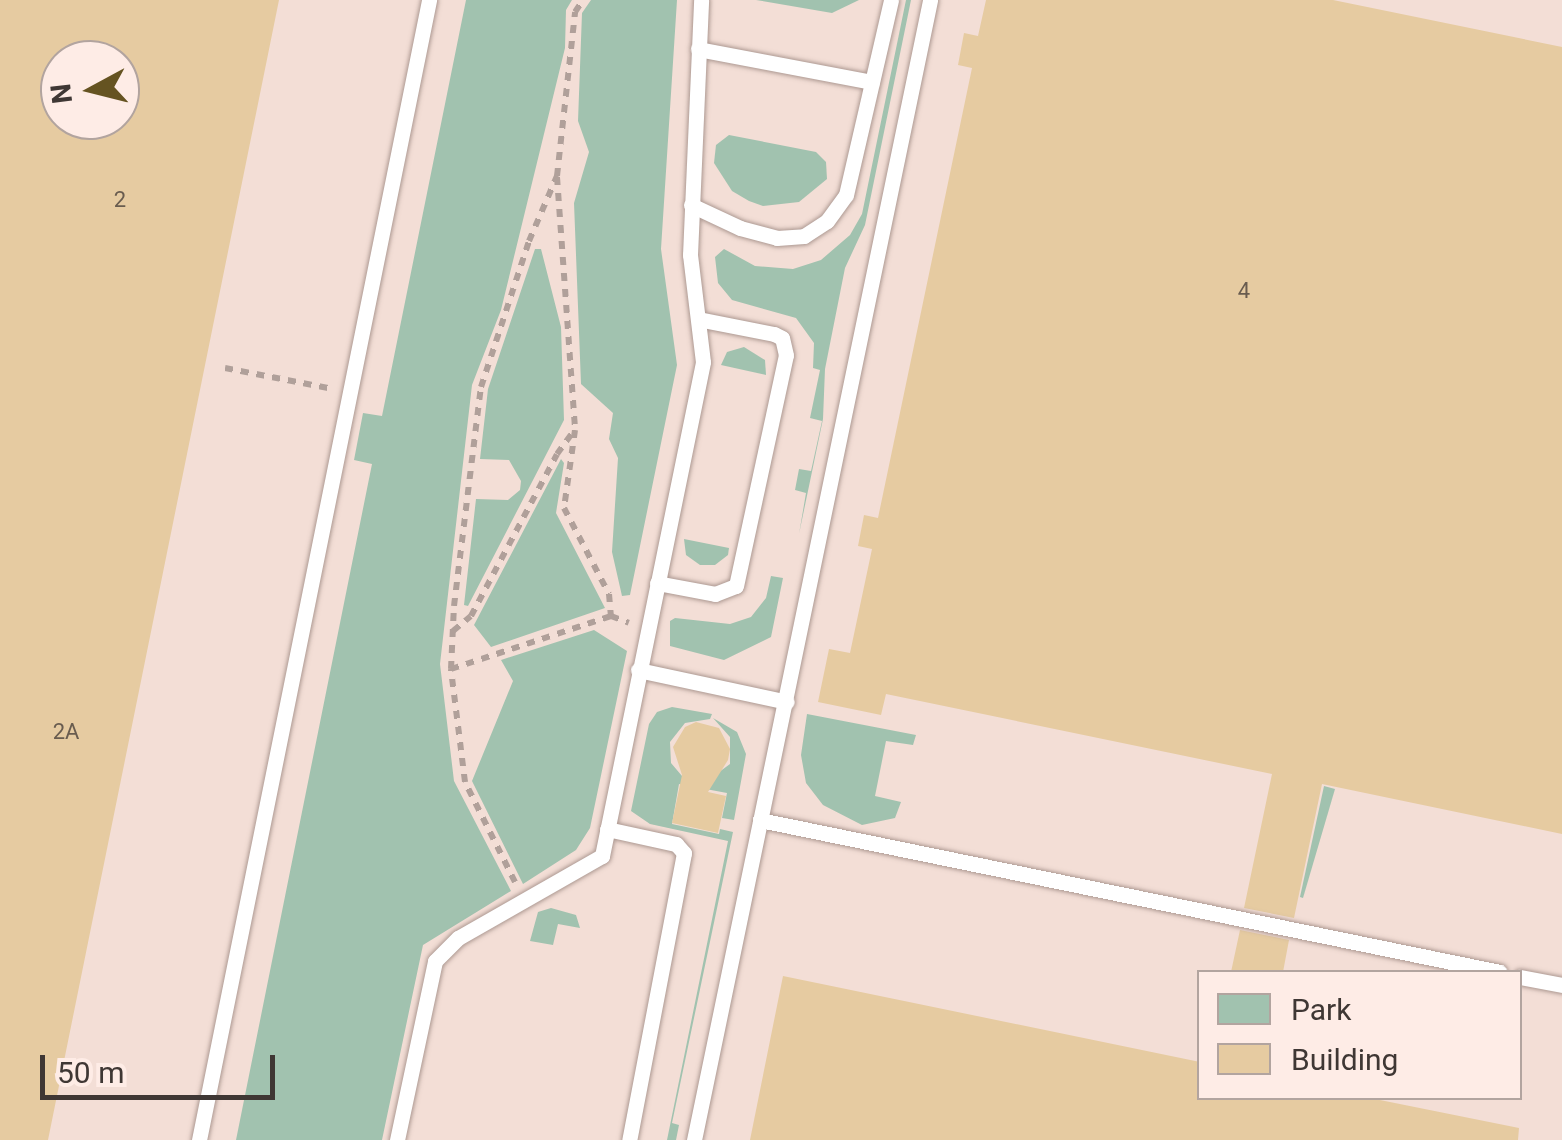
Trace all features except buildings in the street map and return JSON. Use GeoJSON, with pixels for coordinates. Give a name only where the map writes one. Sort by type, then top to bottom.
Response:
{"type":"FeatureCollection","features":[{"type":"Feature","properties":{"kind":"lane"},"geometry":{"type":"LineString","coordinates":[[199,1140],[429,0]]}},
{"type":"Feature","properties":{"kind":"lane"},"geometry":{"type":"LineString","coordinates":[[397,1140],[435,960],[458,938],[602,856],[703,362],[690,256],[701,0]]}},
{"type":"Feature","properties":{"kind":"lane"},"geometry":{"type":"LineString","coordinates":[[691,205],[763,235],[794,238],[816,230],[846,195],[890,0]]}},
{"type":"Feature","properties":{"kind":"lane"},"geometry":{"type":"LineString","coordinates":[[694,1140],[930,0]]}},
{"type":"Feature","properties":{"kind":"lane"},"geometry":{"type":"LineString","coordinates":[[698,50],[872,82]]}},
{"type":"Feature","properties":{"kind":"lane"},"geometry":{"type":"LineString","coordinates":[[657,583],[716,594],[736,586],[786,355],[782,338],[774,334],[698,320]]}},
{"type":"Feature","properties":{"kind":"lane"},"geometry":{"type":"LineString","coordinates":[[638,670],[787,702]]}},
{"type":"Feature","properties":{"kind":"lane"},"geometry":{"type":"LineString","coordinates":[[760,820],[1490,970]]}},
{"type":"Feature","properties":{"kind":"lane"},"geometry":{"type":"LineString","coordinates":[[607,829],[676,844],[684,853],[628,1140]]}},
{"type":"Feature","properties":{"kind":"lane"},"geometry":{"type":"LineString","coordinates":[[1522,977],[1562,986]]}},
{"type":"Feature","properties":{"kind":"path"},"geometry":{"type":"LineString","coordinates":[[583,0],[575,12],[557,176],[575,430],[564,508],[609,594],[612,616]]}},
{"type":"Feature","properties":{"kind":"path"},"geometry":{"type":"LineString","coordinates":[[524,901],[464,782],[451,669],[481,387],[529,241],[557,176]]}},
{"type":"Feature","properties":{"kind":"path"},"geometry":{"type":"LineString","coordinates":[[225,368],[329,388]]}},
{"type":"Feature","properties":{"kind":"path"},"geometry":{"type":"LineString","coordinates":[[453,632],[470,616],[557,454],[575,430]]}},
{"type":"Feature","properties":{"kind":"path"},"geometry":{"type":"LineString","coordinates":[[451,669],[612,616],[629,623]]}},
{"type":"Feature","properties":{"kind":"green space"},"geometry":{"type":"Polygon","coordinates":[[[466,0],[572,0],[566,10],[565,48],[501,310],[472,385],[440,664],[454,781],[511,891],[423,945],[382,1140],[236,1140],[372,464],[354,460],[363,413],[382,416],[466,0]]]}},
{"type":"Feature","properties":{"kind":"green space"},"geometry":{"type":"Polygon","coordinates":[[[591,0],[677,0],[661,249],[677,365],[630,595],[622,596],[612,552],[618,458],[609,439],[613,413],[581,384],[574,203],[589,152],[578,121],[582,13],[591,0]]]}},
{"type":"Feature","properties":{"kind":"green space"},"geometry":{"type":"Polygon","coordinates":[[[756,0],[859,0],[832,13],[756,0]]]}},
{"type":"Feature","properties":{"kind":"green space"},"geometry":{"type":"Polygon","coordinates":[[[906,0],[911,0],[865,225],[845,268],[825,369],[823,419],[799,534],[806,493],[795,490],[799,469],[811,471],[822,421],[810,418],[820,370],[813,368],[814,343],[796,318],[732,300],[718,283],[715,257],[724,249],[755,266],[793,269],[821,260],[850,235],[862,214],[906,0]]]}},
{"type":"Feature","properties":{"kind":"green space"},"geometry":{"type":"Polygon","coordinates":[[[729,135],[816,152],[826,162],[827,179],[799,202],[763,206],[749,201],[732,191],[714,163],[716,145],[729,135]]]}},
{"type":"Feature","properties":{"kind":"green space"},"geometry":{"type":"Polygon","coordinates":[[[535,249],[541,249],[561,327],[564,420],[468,606],[464,605],[476,499],[508,500],[520,490],[521,481],[509,460],[480,459],[488,389],[535,249]]]}},
{"type":"Feature","properties":{"kind":"green space"},"geometry":{"type":"Polygon","coordinates":[[[744,347],[765,360],[766,375],[721,365],[727,352],[744,347]]]}},
{"type":"Feature","properties":{"kind":"green space"},"geometry":{"type":"Polygon","coordinates":[[[561,459],[564,463],[556,513],[605,608],[491,647],[474,625],[561,459]]]}},
{"type":"Feature","properties":{"kind":"green space"},"geometry":{"type":"Polygon","coordinates":[[[684,539],[729,548],[728,555],[715,565],[700,565],[686,555],[684,539]]]}},
{"type":"Feature","properties":{"kind":"green space"},"geometry":{"type":"Polygon","coordinates":[[[771,576],[783,578],[771,637],[724,660],[670,646],[670,621],[675,618],[730,624],[751,617],[766,598],[771,576]]]}},
{"type":"Feature","properties":{"kind":"green space"},"geometry":{"type":"Polygon","coordinates":[[[594,630],[627,651],[590,828],[576,850],[523,884],[472,781],[513,681],[501,660],[594,630]]]}},
{"type":"Feature","properties":{"kind":"green space"},"geometry":{"type":"Polygon","coordinates":[[[672,707],[712,714],[710,719],[685,723],[670,742],[671,763],[682,776],[707,781],[730,764],[730,737],[713,718],[737,732],[746,754],[734,820],[722,818],[727,793],[679,784],[672,824],[719,834],[720,829],[733,832],[672,1123],[679,1125],[676,1140],[667,1140],[728,841],[650,824],[631,811],[649,724],[657,712],[672,707]]]}},
{"type":"Feature","properties":{"kind":"green space"},"geometry":{"type":"Polygon","coordinates":[[[807,714],[916,735],[913,745],[886,741],[875,796],[901,802],[895,818],[862,825],[823,805],[806,783],[801,755],[807,714]]]}},
{"type":"Feature","properties":{"kind":"green space"},"geometry":{"type":"Polygon","coordinates":[[[1324,786],[1335,789],[1303,898],[1300,897],[1324,786]]]}},
{"type":"Feature","properties":{"kind":"green space"},"geometry":{"type":"Polygon","coordinates":[[[551,908],[576,915],[580,928],[558,924],[553,945],[530,941],[538,912],[551,908]]]}}]}
